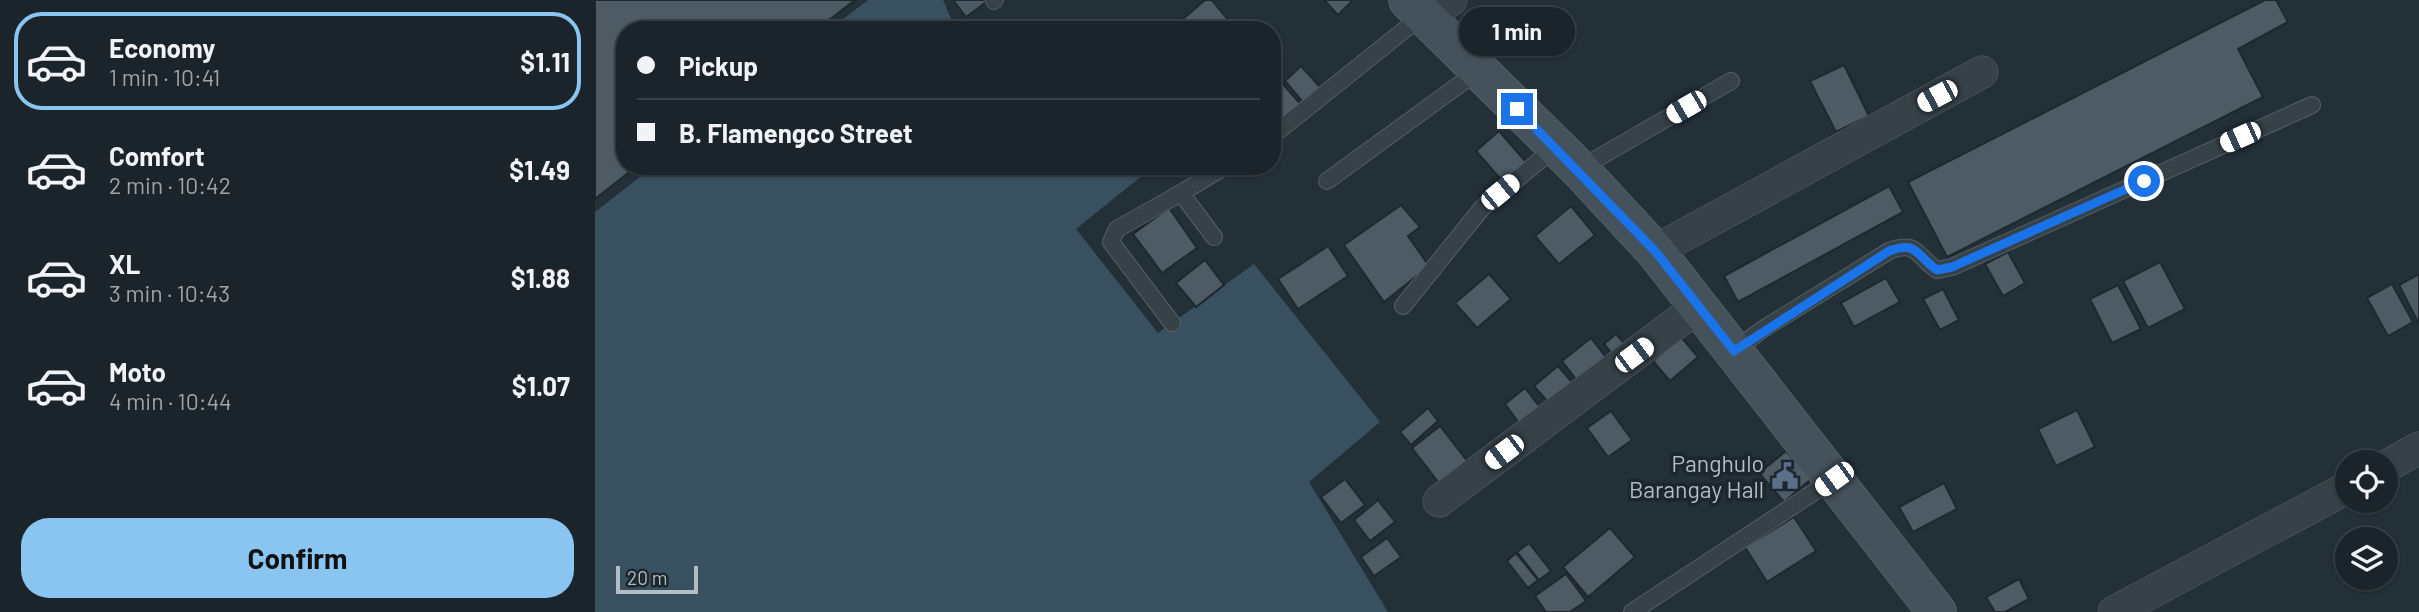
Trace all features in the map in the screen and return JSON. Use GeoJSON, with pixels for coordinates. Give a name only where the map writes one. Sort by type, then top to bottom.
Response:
{"type":"FeatureCollection","features":[{"type":"Feature","properties":{"kind":"main road"},"geometry":{"type":"LineString","coordinates":[[1428,5],[1478,71],[1568,158],[1655,251],[1937,612]]}},
{"type":"Feature","properties":{"kind":"street"},"geometry":{"type":"LineString","coordinates":[[1655,251],[1982,72]]}},
{"type":"Feature","properties":{"kind":"street"},"geometry":{"type":"LineString","coordinates":[[1439,501],[1699,306]]}},
{"type":"Feature","properties":{"kind":"street"},"geometry":{"type":"LineString","coordinates":[[2398,460],[2419,448]]}},
{"type":"Feature","properties":{"kind":"street"},"geometry":{"type":"LineString","coordinates":[[2115,612],[2335,494]]}},
{"type":"Feature","properties":{"kind":"lane"},"geometry":{"type":"LineString","coordinates":[[1281,128],[1428,5]]}},
{"type":"Feature","properties":{"kind":"lane"},"geometry":{"type":"LineString","coordinates":[[1327,181],[1478,71]]}},
{"type":"Feature","properties":{"kind":"lane"},"geometry":{"type":"LineString","coordinates":[[1403,306],[1482,208],[1568,158],[1731,81]]}},
{"type":"Feature","properties":{"kind":"lane"},"geometry":{"type":"LineString","coordinates":[[1734,351],[1889,251],[1903,246],[1914,248],[1937,270],[1952,267],[2312,105]]}},
{"type":"Feature","properties":{"kind":"lane"},"geometry":{"type":"LineString","coordinates":[[1172,323],[1111,242],[1117,229],[1211,175]]}},
{"type":"Feature","properties":{"kind":"lane"},"geometry":{"type":"LineString","coordinates":[[1181,193],[1214,237]]}},
{"type":"Feature","properties":{"kind":"lane"},"geometry":{"type":"LineString","coordinates":[[1632,612],[1834,479]]}},
{"type":"Feature","properties":{"kind":"water"},"geometry":{"type":"Polygon","coordinates":[[[868,0],[943,0],[952,21],[841,21],[868,0]]]}},
{"type":"Feature","properties":{"kind":"water"},"geometry":{"type":"Polygon","coordinates":[[[642,175],[1143,175],[1076,229],[1158,333],[1254,264],[1380,422],[1309,482],[1388,612],[595,612],[595,212],[642,175]]]}},
{"type":"Feature","properties":{"kind":"building"},"geometry":{"type":"Polygon","coordinates":[[[595,0],[855,0],[828,21],[616,21],[616,175],[626,175],[595,199],[595,0]]]}},
{"type":"Feature","properties":{"kind":"building"},"geometry":{"type":"Polygon","coordinates":[[[953,0],[989,0],[966,17],[953,0]]]}},
{"type":"Feature","properties":{"kind":"building"},"geometry":{"type":"Polygon","coordinates":[[[1205,0],[1212,0],[1229,21],[1185,21],[1183,19],[1205,0]]]}},
{"type":"Feature","properties":{"kind":"building"},"geometry":{"type":"Polygon","coordinates":[[[1324,0],[1353,0],[1338,15],[1324,0]]]}},
{"type":"Feature","properties":{"kind":"building"},"geometry":{"type":"Polygon","coordinates":[[[2265,0],[2276,0],[2288,22],[2238,49],[2263,97],[1947,257],[1908,182],[2265,0]]]}},
{"type":"Feature","properties":{"kind":"building"},"geometry":{"type":"Polygon","coordinates":[[[1844,65],[1869,116],[1836,132],[1810,81],[1844,65]]]}},
{"type":"Feature","properties":{"kind":"building"},"geometry":{"type":"Polygon","coordinates":[[[1301,66],[1320,87],[1303,102],[1285,81],[1301,66]]]}},
{"type":"Feature","properties":{"kind":"building"},"geometry":{"type":"Polygon","coordinates":[[[1281,84],[1303,107],[1284,123],[1281,120],[1281,84]]]}},
{"type":"Feature","properties":{"kind":"building"},"geometry":{"type":"Polygon","coordinates":[[[1499,131],[1526,162],[1503,182],[1476,151],[1499,131]]]}},
{"type":"Feature","properties":{"kind":"building"},"geometry":{"type":"Polygon","coordinates":[[[1889,186],[1903,212],[1738,302],[1724,276],[1889,186]]]}},
{"type":"Feature","properties":{"kind":"building"},"geometry":{"type":"Polygon","coordinates":[[[1401,205],[1420,227],[1408,236],[1429,266],[1384,302],[1344,245],[1401,205]]]}},
{"type":"Feature","properties":{"kind":"building"},"geometry":{"type":"Polygon","coordinates":[[[1571,206],[1595,235],[1559,264],[1535,236],[1571,206]]]}},
{"type":"Feature","properties":{"kind":"building"},"geometry":{"type":"Polygon","coordinates":[[[1169,208],[1197,248],[1162,273],[1133,234],[1169,208]]]}},
{"type":"Feature","properties":{"kind":"building"},"geometry":{"type":"Polygon","coordinates":[[[1328,246],[1348,276],[1298,309],[1278,279],[1328,246]]]}},
{"type":"Feature","properties":{"kind":"building"},"geometry":{"type":"Polygon","coordinates":[[[2008,252],[2025,283],[2003,296],[1985,264],[2008,252]]]}},
{"type":"Feature","properties":{"kind":"building"},"geometry":{"type":"Polygon","coordinates":[[[1205,260],[1224,285],[1196,307],[1176,283],[1205,260]]]}},
{"type":"Feature","properties":{"kind":"building"},"geometry":{"type":"Polygon","coordinates":[[[2160,262],[2185,309],[2148,328],[2123,281],[2160,262]]]}},
{"type":"Feature","properties":{"kind":"building"},"geometry":{"type":"Polygon","coordinates":[[[1489,274],[1511,299],[1477,328],[1455,303],[1489,274]]]}},
{"type":"Feature","properties":{"kind":"building"},"geometry":{"type":"Polygon","coordinates":[[[2419,274],[2419,321],[2418,322],[2399,285],[2419,274]]]}},
{"type":"Feature","properties":{"kind":"building"},"geometry":{"type":"Polygon","coordinates":[[[1886,278],[1900,302],[1854,327],[1841,303],[1886,278]]]}},
{"type":"Feature","properties":{"kind":"building"},"geometry":{"type":"Polygon","coordinates":[[[2392,284],[2413,322],[2388,336],[2367,298],[2392,284]]]}},
{"type":"Feature","properties":{"kind":"building"},"geometry":{"type":"Polygon","coordinates":[[[2118,285],[2141,329],[2112,343],[2090,299],[2118,285]]]}},
{"type":"Feature","properties":{"kind":"building"},"geometry":{"type":"Polygon","coordinates":[[[1943,289],[1959,320],[1940,330],[1923,299],[1943,289]]]}},
{"type":"Feature","properties":{"kind":"building"},"geometry":{"type":"Polygon","coordinates":[[[1616,334],[1632,352],[1619,362],[1604,344],[1616,334]]]}},
{"type":"Feature","properties":{"kind":"building"},"geometry":{"type":"Polygon","coordinates":[[[1681,337],[1698,357],[1670,381],[1653,361],[1681,337]]]}},
{"type":"Feature","properties":{"kind":"building"},"geometry":{"type":"Polygon","coordinates":[[[1591,338],[1611,364],[1582,387],[1562,361],[1591,338]]]}},
{"type":"Feature","properties":{"kind":"building"},"geometry":{"type":"Polygon","coordinates":[[[1558,366],[1578,389],[1555,410],[1534,386],[1558,366]]]}},
{"type":"Feature","properties":{"kind":"building"},"geometry":{"type":"Polygon","coordinates":[[[1525,388],[1546,415],[1525,431],[1505,404],[1525,388]]]}},
{"type":"Feature","properties":{"kind":"building"},"geometry":{"type":"Polygon","coordinates":[[[1428,408],[1438,421],[1411,445],[1400,432],[1428,408]]]}},
{"type":"Feature","properties":{"kind":"building"},"geometry":{"type":"Polygon","coordinates":[[[2077,410],[2095,447],[2056,466],[2038,429],[2077,410]]]}},
{"type":"Feature","properties":{"kind":"building"},"geometry":{"type":"Polygon","coordinates":[[[1611,411],[1632,440],[1608,457],[1587,428],[1611,411]]]}},
{"type":"Feature","properties":{"kind":"building"},"geometry":{"type":"Polygon","coordinates":[[[1440,426],[1468,462],[1439,483],[1412,448],[1440,426]]]}},
{"type":"Feature","properties":{"kind":"building","name":"Panghulo Barangay Hall"},"geometry":{"type":"Polygon","coordinates":[[[1786,451],[1811,479],[1784,502],[1759,473],[1786,451]]]}},
{"type":"Feature","properties":{"kind":"building"},"geometry":{"type":"Polygon","coordinates":[[[1345,479],[1365,505],[1341,523],[1321,497],[1345,479]]]}},
{"type":"Feature","properties":{"kind":"building"},"geometry":{"type":"Polygon","coordinates":[[[1944,483],[1957,509],[1913,532],[1899,507],[1944,483]]]}},
{"type":"Feature","properties":{"kind":"building"},"geometry":{"type":"Polygon","coordinates":[[[1378,500],[1395,522],[1370,541],[1354,520],[1378,500]]]}},
{"type":"Feature","properties":{"kind":"building"},"geometry":{"type":"Polygon","coordinates":[[[1794,517],[1816,551],[1767,582],[1745,547],[1794,517]]]}},
{"type":"Feature","properties":{"kind":"building"},"geometry":{"type":"Polygon","coordinates":[[[1610,528],[1635,557],[1588,597],[1563,567],[1610,528]]]}},
{"type":"Feature","properties":{"kind":"building"},"geometry":{"type":"Polygon","coordinates":[[[1387,538],[1401,557],[1374,576],[1361,557],[1387,538]]]}},
{"type":"Feature","properties":{"kind":"building"},"geometry":{"type":"Polygon","coordinates":[[[1529,543],[1551,571],[1539,580],[1517,552],[1529,543]]]}},
{"type":"Feature","properties":{"kind":"building"},"geometry":{"type":"Polygon","coordinates":[[[1516,553],[1538,580],[1528,588],[1507,561],[1516,553]]]}},
{"type":"Feature","properties":{"kind":"building"},"geometry":{"type":"Polygon","coordinates":[[[1566,574],[1586,601],[1570,612],[1546,612],[1535,596],[1566,574]]]}},
{"type":"Feature","properties":{"kind":"building"},"geometry":{"type":"Polygon","coordinates":[[[2019,579],[2029,599],[2005,612],[1995,612],[1986,597],[2019,579]]]}},
{"type":"Feature","properties":{"kind":"place","name":"Panghulo Barangay Hall"},"geometry":{"type":"Point","coordinates":[1785,476]}},
{"type":"Feature","properties":{"kind":"route"},"geometry":{"type":"LineString","coordinates":[[1517,109],[1579,169],[1655,251],[1734,351],[1763,329],[1889,251],[1903,246],[1914,248],[1937,270],[1952,267],[2144,181]]}}]}
